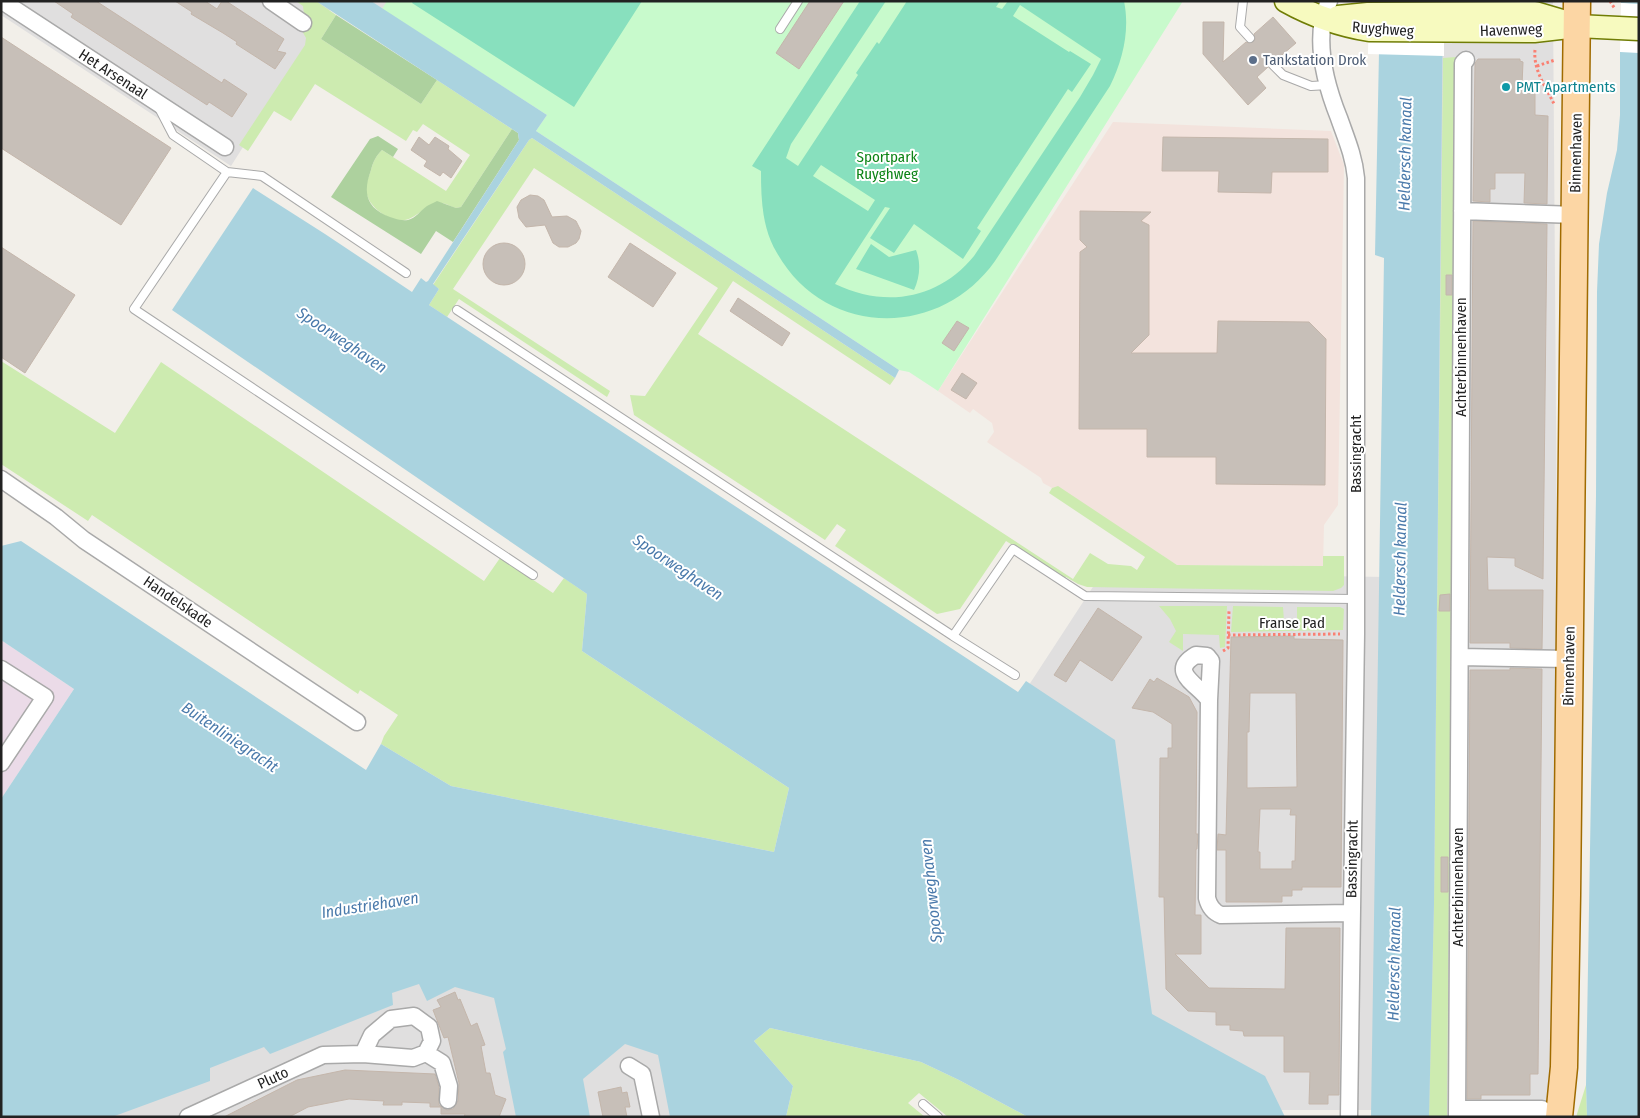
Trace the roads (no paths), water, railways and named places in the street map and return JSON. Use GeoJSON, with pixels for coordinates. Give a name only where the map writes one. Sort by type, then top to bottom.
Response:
{"type":"FeatureCollection","features":[{"type":"Feature","properties":{"kind":"main road","name":"Binnenhaven"},"geometry":{"type":"LineString","coordinates":[[1551,1113],[1563,1074],[1567,914],[1577,14]]}},
{"type":"Feature","properties":{"kind":"street","name":"Het Arsenaal"},"geometry":{"type":"LineString","coordinates":[[2,1],[225,147]]}},
{"type":"Feature","properties":{"kind":"street"},"geometry":{"type":"LineString","coordinates":[[270,1],[303,23]]}},
{"type":"Feature","properties":{"kind":"street","name":"Ruyghweg"},"geometry":{"type":"LineString","coordinates":[[1286,1],[1326,10],[1342,26],[1369,22],[1444,22]]}},
{"type":"Feature","properties":{"kind":"street","name":"Bassingracht"},"geometry":{"type":"LineString","coordinates":[[1326,10],[1321,48],[1328,85],[1353,157],[1356,178],[1356,634],[1349,1117]]}},
{"type":"Feature","properties":{"kind":"street","name":"Havenweg"},"geometry":{"type":"LineString","coordinates":[[1444,22],[1534,31],[1577,14],[1630,29]]}},
{"type":"Feature","properties":{"kind":"street","name":"Achterbinnenhaven"},"geometry":{"type":"LineString","coordinates":[[1457,1113],[1462,63],[1466,60]]}},
{"type":"Feature","properties":{"kind":"street","name":"Binnenhaven"},"geometry":{"type":"LineString","coordinates":[[1462,211],[1576,215]]}},
{"type":"Feature","properties":{"kind":"street","name":"Handelskade"},"geometry":{"type":"LineString","coordinates":[[1,479],[56,517],[84,540],[357,722]]}},
{"type":"Feature","properties":{"kind":"street"},"geometry":{"type":"LineString","coordinates":[[1460,657],[1569,659]]}},
{"type":"Feature","properties":{"kind":"street"},"geometry":{"type":"LineString","coordinates":[[1,668],[45,697],[1,763]]}},
{"type":"Feature","properties":{"kind":"street","name":"Bassingracht"},"geometry":{"type":"LineString","coordinates":[[1209,700],[1207,898],[1209,905],[1216,914],[1221,915],[1351,913]]}},
{"type":"Feature","properties":{"kind":"street"},"geometry":{"type":"LineString","coordinates":[[362,1054],[372,1035],[391,1019],[414,1016],[429,1027],[432,1041],[426,1053],[442,1063],[449,1086],[448,1100]]}},
{"type":"Feature","properties":{"kind":"street","name":"Pluto"},"geometry":{"type":"LineString","coordinates":[[188,1117],[323,1055],[362,1054],[412,1058],[426,1053]]}},
{"type":"Feature","properties":{"kind":"street"},"geometry":{"type":"LineString","coordinates":[[629,1066],[642,1074],[651,1117]]}},
{"type":"Feature","properties":{"kind":"street"},"geometry":{"type":"LineString","coordinates":[[1457,1113],[1551,1113]]}},
{"type":"Feature","properties":{"kind":"lane"},"geometry":{"type":"LineString","coordinates":[[780,28],[798,1]]}},
{"type":"Feature","properties":{"kind":"lane"},"geometry":{"type":"LineString","coordinates":[[1243,1],[1240,27],[1250,38]]}},
{"type":"Feature","properties":{"kind":"lane"},"geometry":{"type":"LineString","coordinates":[[1272,64],[1283,75],[1311,86],[1328,85]]}},
{"type":"Feature","properties":{"kind":"lane"},"geometry":{"type":"LineString","coordinates":[[156,102],[173,134],[227,172],[262,176],[406,272]]}},
{"type":"Feature","properties":{"kind":"lane"},"geometry":{"type":"LineString","coordinates":[[227,172],[134,309],[533,575]]}},
{"type":"Feature","properties":{"kind":"lane"},"geometry":{"type":"LineString","coordinates":[[457,310],[1015,675]]}},
{"type":"Feature","properties":{"kind":"lane"},"geometry":{"type":"LineString","coordinates":[[953,636],[1013,549],[1085,596],[1356,599]]}},
{"type":"Feature","properties":{"kind":"lane"},"geometry":{"type":"LineString","coordinates":[[923,1104],[938,1117]]}},
{"type":"Feature","properties":{"kind":"water"},"geometry":{"type":"Polygon","coordinates":[[[316,1],[371,1],[547,115],[536,131],[899,370],[895,378],[532,138],[433,284],[439,289],[429,305],[1018,692],[1026,681],[1115,740],[1152,1014],[1265,1076],[1285,1117],[1028,1117],[921,1062],[770,1028],[754,1041],[793,1086],[786,1117],[670,1117],[658,1055],[625,1044],[583,1079],[590,1117],[516,1117],[503,1052],[506,1049],[494,998],[455,987],[427,1001],[419,984],[392,993],[393,1005],[270,1054],[264,1047],[210,1068],[210,1081],[112,1117],[1,1117],[1,799],[74,689],[1,640],[1,546],[21,541],[366,770],[381,744],[451,786],[774,852],[789,788],[582,651],[587,594],[172,310],[253,188],[412,292],[421,278],[426,282],[428,281],[519,140],[518,133],[316,1]]]}},
{"type":"Feature","properties":{"kind":"water","name":"Heldersch kanaal"},"geometry":{"type":"Polygon","coordinates":[[[1380,1],[1443,1],[1434,903],[1429,1117],[1371,1117],[1384,258],[1375,255],[1380,1]]]}},
{"type":"Feature","properties":{"kind":"water"},"geometry":{"type":"Polygon","coordinates":[[[1621,1],[1639,1],[1639,1117],[1587,1117],[1597,292],[1599,244],[1607,193],[1617,150],[1620,115],[1620,52],[1627,52],[1629,4],[1621,3],[1621,1]]]}},
{"type":"Feature","properties":{"kind":"place","name":"Tankstation Drok"},"geometry":{"type":"Point","coordinates":[1253,60]}},
{"type":"Feature","properties":{"kind":"place","name":"PMT Apartments"},"geometry":{"type":"Point","coordinates":[1506,87]}},
{"type":"Feature","properties":{"kind":"park label","name":"Sportpark Ruyghweg"},"geometry":{"type":"Point","coordinates":[887,166]}},
{"type":"Feature","properties":{"kind":"water label","name":"Spoorweghaven"},"geometry":{"type":"Point","coordinates":[342,340]}},
{"type":"Feature","properties":{"kind":"water label","name":"Spoorweghaven"},"geometry":{"type":"Point","coordinates":[678,567]}},
{"type":"Feature","properties":{"kind":"water label","name":"Buitenliniegracht"},"geometry":{"type":"Point","coordinates":[230,737]}},
{"type":"Feature","properties":{"kind":"water label","name":"Spoorweghaven"},"geometry":{"type":"Point","coordinates":[931,891]}},
{"type":"Feature","properties":{"kind":"water label","name":"Industriehaven"},"geometry":{"type":"Point","coordinates":[370,905]}}]}
